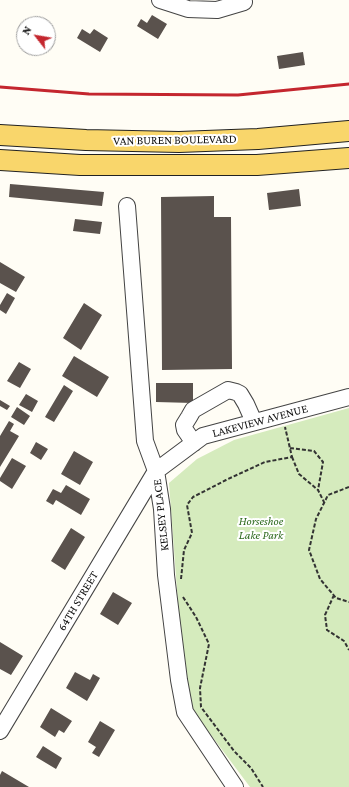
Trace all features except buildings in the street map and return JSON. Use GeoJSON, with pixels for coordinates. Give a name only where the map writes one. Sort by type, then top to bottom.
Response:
{"type":"FeatureCollection","features":[{"type":"Feature","properties":{"kind":"main road"},"geometry":{"type":"LineString","coordinates":[[0,125],[6,126],[26,137]]}},
{"type":"Feature","properties":{"kind":"main road","name":"VAN BUREN BOULEVARD"},"geometry":{"type":"LineString","coordinates":[[0,135],[86,140],[179,142],[258,139],[349,131]]}},
{"type":"Feature","properties":{"kind":"main road","name":"VAN BUREN BOULEVARD"},"geometry":{"type":"LineString","coordinates":[[0,160],[80,165],[257,165],[349,158]]}},
{"type":"Feature","properties":{"kind":"street"},"geometry":{"type":"LineString","coordinates":[[160,0],[188,9],[210,10],[217,10],[244,2]]}},
{"type":"Feature","properties":{"kind":"street","name":"KELSEY PLACE"},"geometry":{"type":"LineString","coordinates":[[127,206],[145,441],[156,471],[162,509],[166,575],[179,680],[185,712],[220,762],[235,787]]}},
{"type":"Feature","properties":{"kind":"street"},"geometry":{"type":"LineString","coordinates":[[194,443],[185,430],[184,425],[193,410],[228,390],[240,394],[254,422]]}},
{"type":"Feature","properties":{"kind":"street","name":"LAKEVIEW AVENUE"},"geometry":{"type":"LineString","coordinates":[[156,471],[203,436],[349,397]]}},
{"type":"Feature","properties":{"kind":"street","name":"64TH STREET"},"geometry":{"type":"LineString","coordinates":[[0,731],[156,471]]}},
{"type":"Feature","properties":{"kind":"path"},"geometry":{"type":"LineString","coordinates":[[285,426],[292,457],[299,474],[318,490],[324,502]]}},
{"type":"Feature","properties":{"kind":"path"},"geometry":{"type":"LineString","coordinates":[[290,448],[314,451],[323,462],[318,490]]}},
{"type":"Feature","properties":{"kind":"path"},"geometry":{"type":"LineString","coordinates":[[181,585],[184,550],[192,533],[187,505],[193,497],[265,462],[292,457]]}},
{"type":"Feature","properties":{"kind":"path"},"geometry":{"type":"LineString","coordinates":[[349,487],[328,495],[316,519],[309,550],[320,579],[336,598],[349,602]]}},
{"type":"Feature","properties":{"kind":"path"},"geometry":{"type":"LineString","coordinates":[[181,593],[196,617],[209,644],[200,688],[201,707],[234,750],[252,768],[263,787]]}},
{"type":"Feature","properties":{"kind":"path"},"geometry":{"type":"LineString","coordinates":[[334,595],[325,615],[327,630],[344,641],[349,650]]}},
{"type":"Feature","properties":{"kind":"green space","name":"Horseshoe Lake Park"},"geometry":{"type":"Polygon","coordinates":[[[349,408],[349,787],[250,787],[193,711],[183,670],[169,483],[197,459],[234,440],[349,408]]]}},
{"type":"Feature","properties":{"kind":"railway"},"geometry":{"type":"LineString","coordinates":[[0,87],[89,94],[238,95],[349,84]]}}]}
